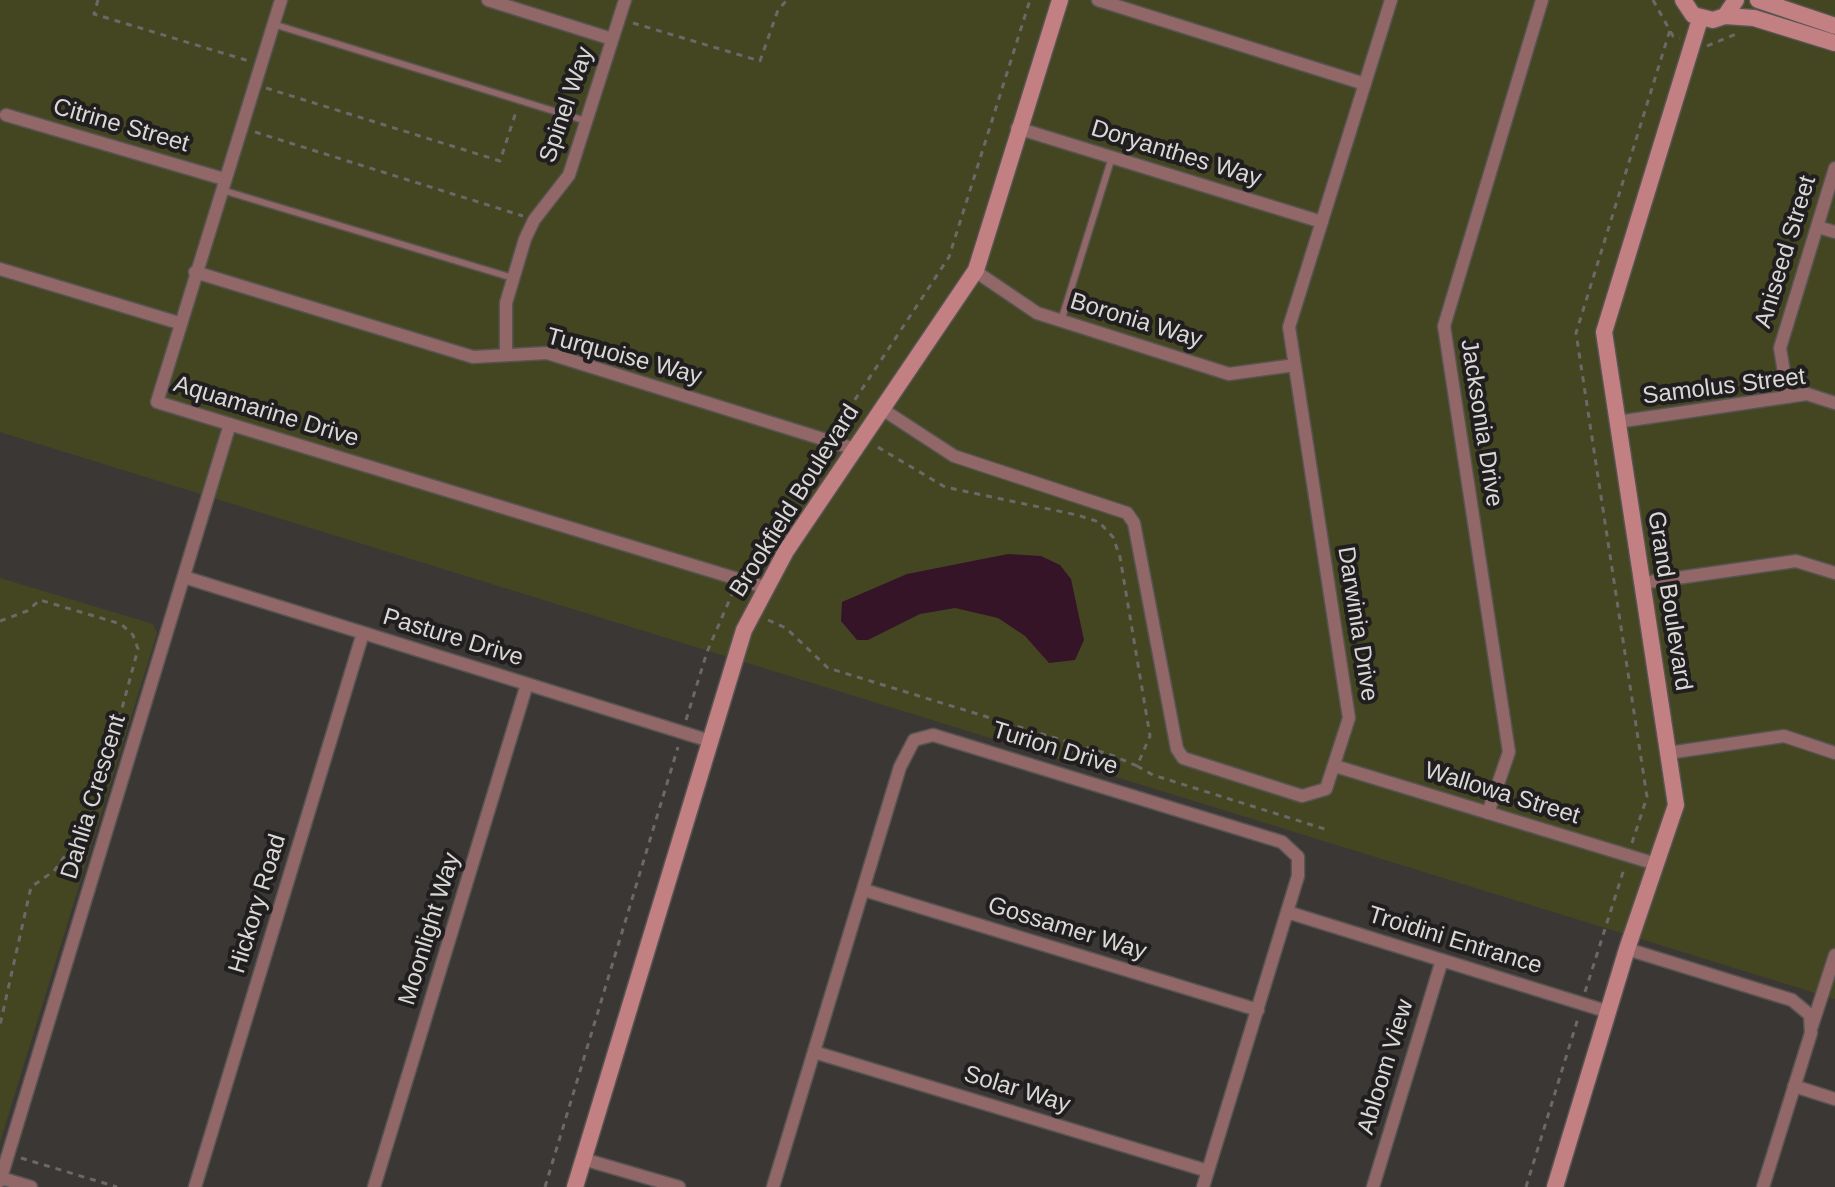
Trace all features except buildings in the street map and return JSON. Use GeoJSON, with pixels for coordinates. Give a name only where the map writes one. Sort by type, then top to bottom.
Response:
{"type":"FeatureCollection","features":[{"type":"Feature","properties":{"kind":"street","name":"Aquamarine Drive"},"geometry":{"type":"LineString","coordinates":[[281,0],[157,402],[764,587]]}},
{"type":"Feature","properties":{"kind":"street"},"geometry":{"type":"LineString","coordinates":[[488,0],[612,39]]}},
{"type":"Feature","properties":{"kind":"street","name":"Spinel Way"},"geometry":{"type":"LineString","coordinates":[[506,355],[506,303],[513,278],[534,220],[569,175],[625,0]]}},
{"type":"Feature","properties":{"kind":"street","name":"Brookfield Boulevard"},"geometry":{"type":"LineString","coordinates":[[575,1187],[751,614],[764,587],[975,271],[1017,128],[1060,0]]}},
{"type":"Feature","properties":{"kind":"street"},"geometry":{"type":"LineString","coordinates":[[1098,0],[1365,84]]}},
{"type":"Feature","properties":{"kind":"street","name":"Darwinia Drive"},"geometry":{"type":"LineString","coordinates":[[882,409],[954,456],[1127,513],[1134,523],[1177,749],[1183,758],[1302,796],[1326,789],[1349,718],[1289,327],[1391,0]]}},
{"type":"Feature","properties":{"kind":"street","name":"Jacksonia Drive"},"geometry":{"type":"LineString","coordinates":[[1488,813],[1509,752],[1444,326],[1542,0]]}},
{"type":"Feature","properties":{"kind":"street"},"geometry":{"type":"LineString","coordinates":[[1683,0],[1688,10],[1700,19],[1713,20],[1725,16],[1754,18],[1835,43]]}},
{"type":"Feature","properties":{"kind":"street"},"geometry":{"type":"LineString","coordinates":[[1725,16],[1736,0]]}},
{"type":"Feature","properties":{"kind":"street"},"geometry":{"type":"LineString","coordinates":[[1758,0],[1835,26]]}},
{"type":"Feature","properties":{"kind":"street","name":"Grand Boulevard"},"geometry":{"type":"LineString","coordinates":[[1555,1187],[1627,949],[1676,805],[1604,332],[1700,19]]}},
{"type":"Feature","properties":{"kind":"street","name":"Citrine Street"},"geometry":{"type":"LineString","coordinates":[[6,115],[223,184]]}},
{"type":"Feature","properties":{"kind":"street","name":"Doryanthes Way"},"geometry":{"type":"LineString","coordinates":[[1017,128],[1322,222]]}},
{"type":"Feature","properties":{"kind":"street","name":"Aniseed Street"},"geometry":{"type":"LineString","coordinates":[[1788,397],[1780,348],[1835,168]]}},
{"type":"Feature","properties":{"kind":"street"},"geometry":{"type":"LineString","coordinates":[[1818,227],[1835,232]]}},
{"type":"Feature","properties":{"kind":"street"},"geometry":{"type":"LineString","coordinates":[[0,269],[179,323]]}},
{"type":"Feature","properties":{"kind":"street","name":"Boronia Way"},"geometry":{"type":"LineString","coordinates":[[975,271],[1037,313],[1229,374],[1295,365]]}},
{"type":"Feature","properties":{"kind":"street","name":"Turquoise Way"},"geometry":{"type":"LineString","coordinates":[[195,272],[473,357],[547,353],[828,440],[859,443]]}},
{"type":"Feature","properties":{"kind":"street","name":"Samolus Street"},"geometry":{"type":"LineString","coordinates":[[1617,422],[1807,394],[1835,403]]}},
{"type":"Feature","properties":{"kind":"street","name":"Dahlia Crescent"},"geometry":{"type":"LineString","coordinates":[[1,1180],[230,424]]}},
{"type":"Feature","properties":{"kind":"street"},"geometry":{"type":"LineString","coordinates":[[1642,583],[1796,561],[1835,573]]}},
{"type":"Feature","properties":{"kind":"street","name":"Pasture Drive"},"geometry":{"type":"LineString","coordinates":[[184,577],[710,741]]}},
{"type":"Feature","properties":{"kind":"street","name":"Hickory Road"},"geometry":{"type":"LineString","coordinates":[[195,1187],[363,633]]}},
{"type":"Feature","properties":{"kind":"street","name":"Moonlight Way"},"geometry":{"type":"LineString","coordinates":[[374,1187],[527,684]]}},
{"type":"Feature","properties":{"kind":"street","name":"Turion Drive"},"geometry":{"type":"LineString","coordinates":[[773,1187],[907,749],[923,735],[933,735],[1282,842],[1292,848],[1299,867],[1203,1187]]}},
{"type":"Feature","properties":{"kind":"street"},"geometry":{"type":"LineString","coordinates":[[1668,753],[1784,736],[1835,753]]}},
{"type":"Feature","properties":{"kind":"street","name":"Wallowa Street"},"geometry":{"type":"LineString","coordinates":[[1335,766],[1656,864]]}},
{"type":"Feature","properties":{"kind":"street","name":"Gossamer Way"},"geometry":{"type":"LineString","coordinates":[[864,890],[1258,1010]]}},
{"type":"Feature","properties":{"kind":"street","name":"Troidini Entrance"},"geometry":{"type":"LineString","coordinates":[[1287,912],[1609,1012]]}},
{"type":"Feature","properties":{"kind":"street"},"geometry":{"type":"LineString","coordinates":[[1627,949],[1792,1000],[1807,1011],[1812,1026]]}},
{"type":"Feature","properties":{"kind":"street"},"geometry":{"type":"LineString","coordinates":[[1763,1187],[1835,955]]}},
{"type":"Feature","properties":{"kind":"street","name":"Abloom View"},"geometry":{"type":"LineString","coordinates":[[1373,1187],[1442,960]]}},
{"type":"Feature","properties":{"kind":"street","name":"Solar Way"},"geometry":{"type":"LineString","coordinates":[[814,1052],[1208,1171]]}},
{"type":"Feature","properties":{"kind":"street"},"geometry":{"type":"LineString","coordinates":[[1794,1086],[1835,1099]]}},
{"type":"Feature","properties":{"kind":"street"},"geometry":{"type":"LineString","coordinates":[[583,1159],[679,1187]]}},
{"type":"Feature","properties":{"kind":"street"},"geometry":{"type":"LineString","coordinates":[[1,1180],[31,1187]]}},
{"type":"Feature","properties":{"kind":"lane"},"geometry":{"type":"LineString","coordinates":[[273,24],[586,121]]}},
{"type":"Feature","properties":{"kind":"lane"},"geometry":{"type":"LineString","coordinates":[[1061,321],[1112,157]]}},
{"type":"Feature","properties":{"kind":"lane"},"geometry":{"type":"LineString","coordinates":[[223,184],[513,278]]}},
{"type":"Feature","properties":{"kind":"path"},"geometry":{"type":"LineString","coordinates":[[98,0],[94,14],[260,64]]}},
{"type":"Feature","properties":{"kind":"path"},"geometry":{"type":"LineString","coordinates":[[619,18],[760,61],[778,10],[787,0]]}},
{"type":"Feature","properties":{"kind":"path"},"geometry":{"type":"LineString","coordinates":[[545,1187],[707,652],[739,580],[949,257],[1030,0]]}},
{"type":"Feature","properties":{"kind":"path"},"geometry":{"type":"LineString","coordinates":[[254,84],[500,161],[519,100]]}},
{"type":"Feature","properties":{"kind":"path"},"geometry":{"type":"LineString","coordinates":[[240,127],[534,220]]}},
{"type":"Feature","properties":{"kind":"path"},"geometry":{"type":"LineString","coordinates":[[840,422],[859,443],[945,487],[1077,515],[1099,522],[1113,537],[1120,557],[1150,736],[1137,766]]}},
{"type":"Feature","properties":{"kind":"path"},"geometry":{"type":"LineString","coordinates":[[0,621],[27,611],[40,600],[121,624],[133,635],[138,649],[108,756],[92,774],[71,847],[64,861],[35,883],[29,892],[0,1025]]}},
{"type":"Feature","properties":{"kind":"path"},"geometry":{"type":"LineString","coordinates":[[728,601],[786,628],[828,668],[1328,830]]}},
{"type":"Feature","properties":{"kind":"path"},"geometry":{"type":"LineString","coordinates":[[1526,1187],[1604,930]]}},
{"type":"Feature","properties":{"kind":"path"},"geometry":{"type":"LineString","coordinates":[[9,1154],[117,1187]]}},
{"type":"Feature","properties":{"kind":"green space"},"geometry":{"type":"Polygon","coordinates":[[[0,0],[1835,0],[1835,999],[0,432],[0,0]]]}},
{"type":"Feature","properties":{"kind":"green space"},"geometry":{"type":"Polygon","coordinates":[[[0,578],[153,624],[157,633],[0,1142],[0,578]]]}},
{"type":"Feature","properties":{"kind":"shaded area"},"geometry":{"type":"Polygon","coordinates":[[[1008,554],[1041,556],[1060,565],[1071,579],[1084,640],[1075,660],[1049,663],[1025,636],[998,618],[955,608],[920,614],[868,640],[857,640],[841,621],[842,602],[907,574],[1008,554]]]}}]}
